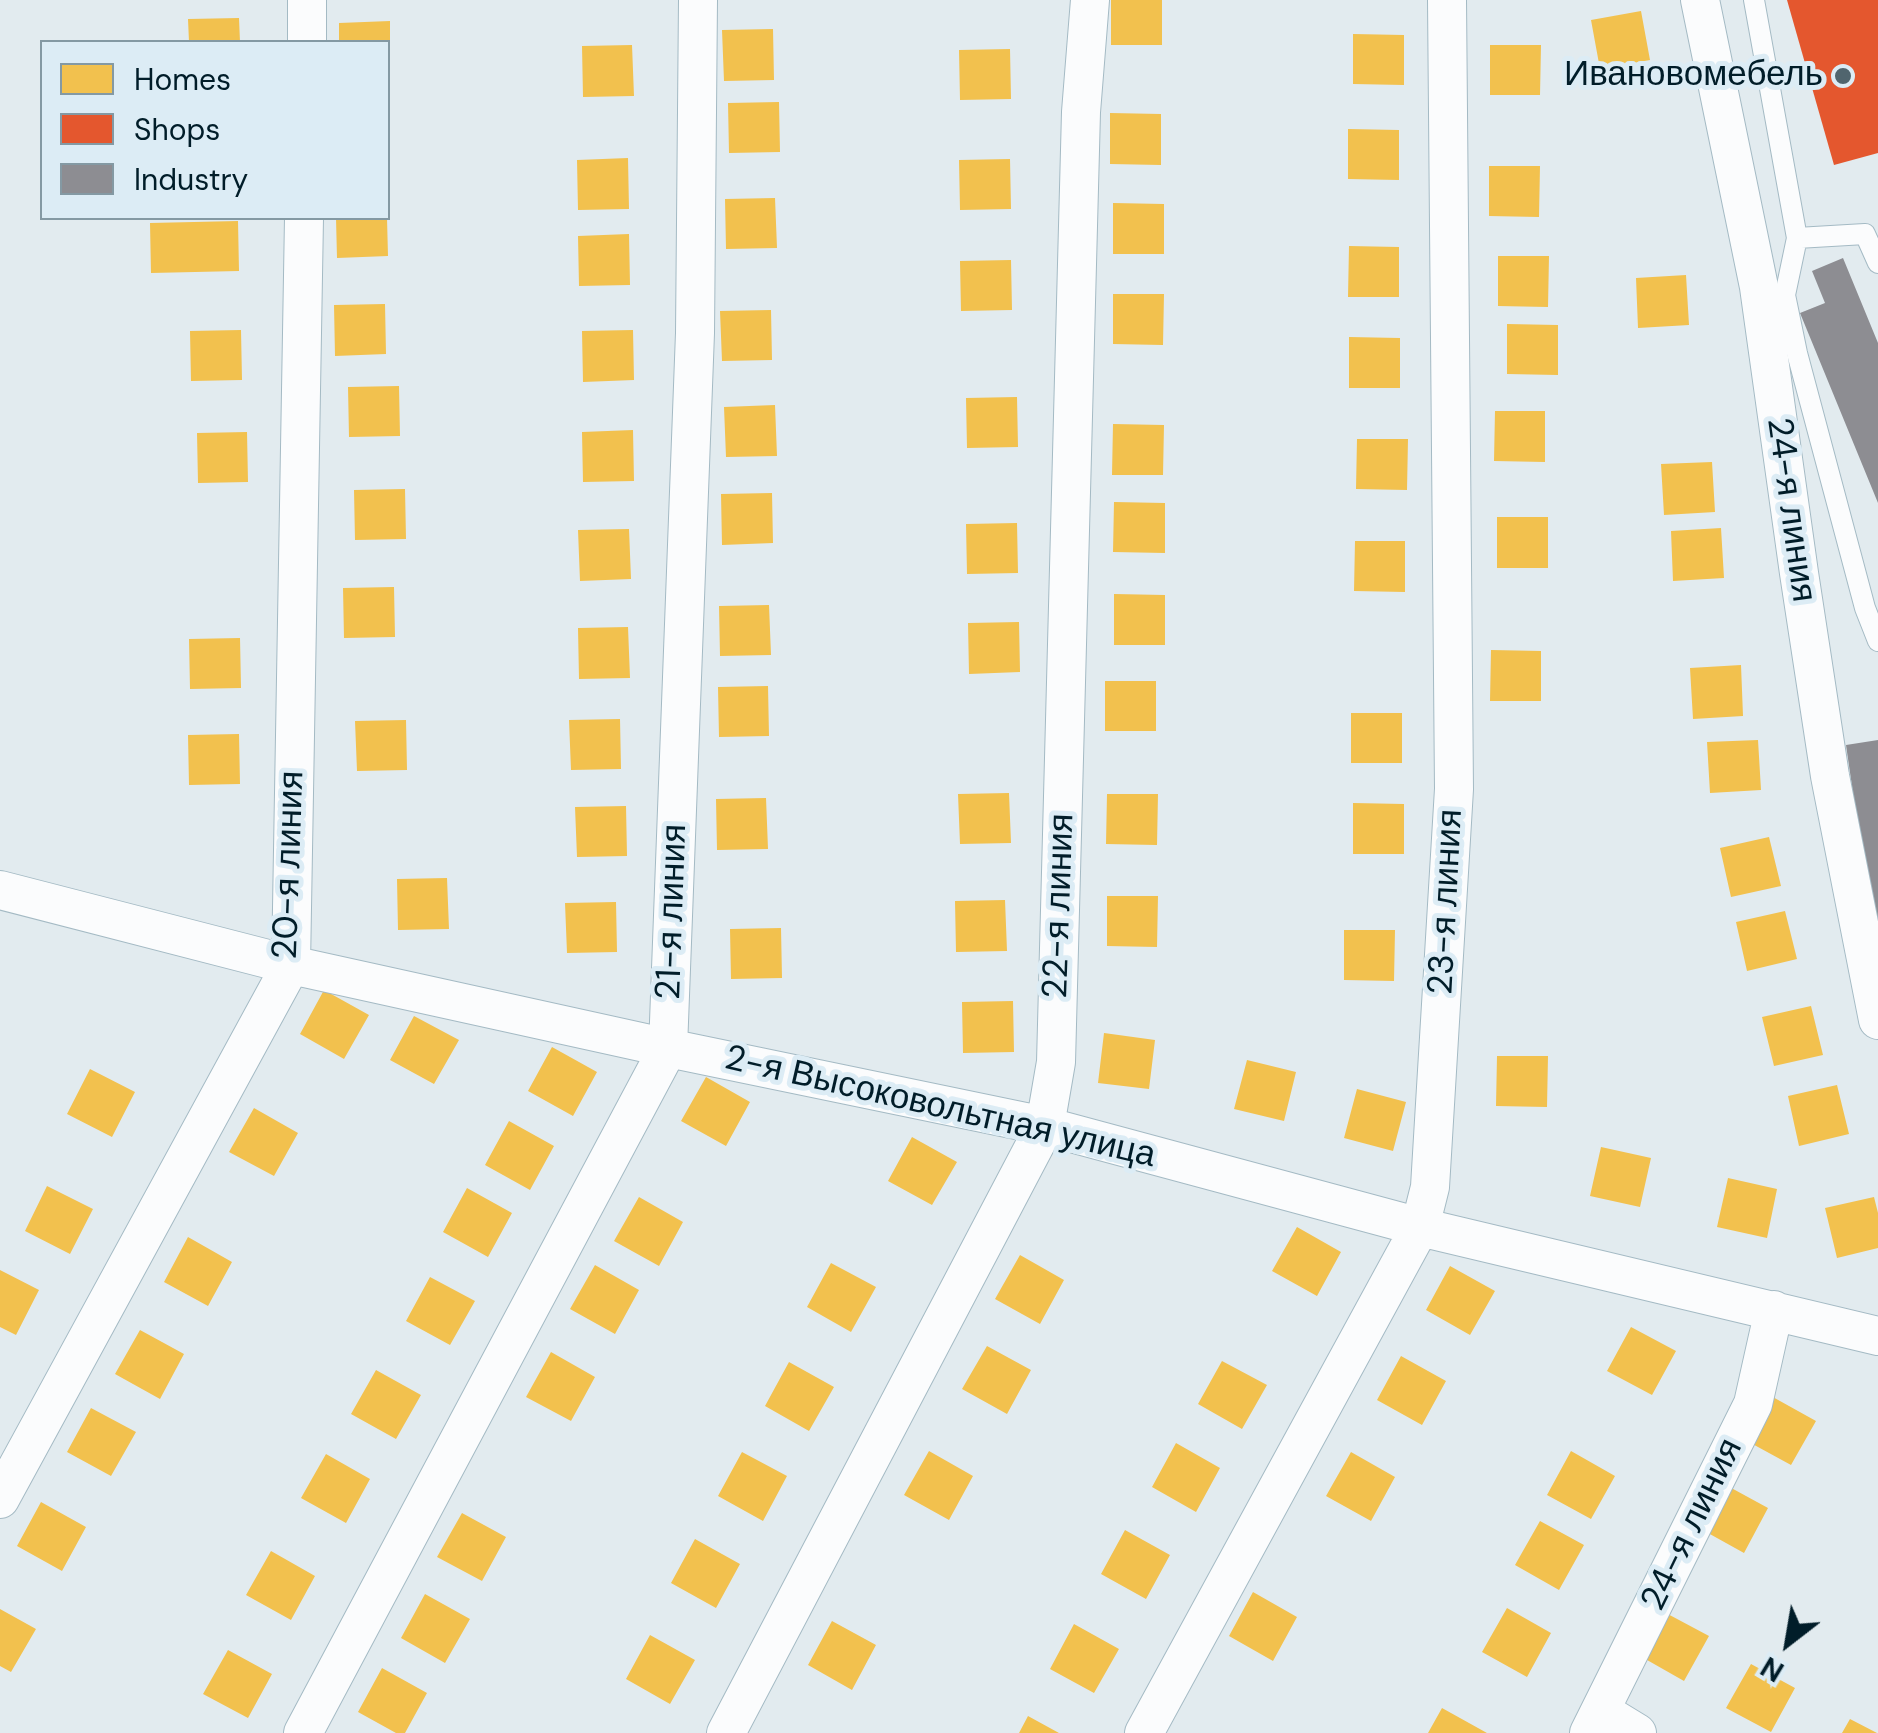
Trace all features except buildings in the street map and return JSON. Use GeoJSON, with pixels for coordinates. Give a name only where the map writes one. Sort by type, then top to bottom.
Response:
{"type":"FeatureCollection","features":[{"type":"Feature","properties":{"kind":"street"},"geometry":{"type":"LineString","coordinates":[[307,40],[308,0]]}},
{"type":"Feature","properties":{"kind":"street","name":"21-я линия"},"geometry":{"type":"LineString","coordinates":[[302,1733],[668,1048],[695,332],[698,0]]}},
{"type":"Feature","properties":{"kind":"street","name":"22-я линия"},"geometry":{"type":"LineString","coordinates":[[726,1733],[1045,1126],[1056,1062],[1080,112],[1090,0]]}},
{"type":"Feature","properties":{"kind":"street","name":"23-я линия"},"geometry":{"type":"LineString","coordinates":[[1144,1733],[1420,1227],[1430,1187],[1454,789],[1448,0]]}},
{"type":"Feature","properties":{"kind":"street","name":"24-я линия"},"geometry":{"type":"LineString","coordinates":[[1700,0],[1759,287],[1830,776],[1878,1020]]}},
{"type":"Feature","properties":{"kind":"street","name":"20-я линия"},"geometry":{"type":"LineString","coordinates":[[0,1499],[291,965],[304,220]]}},
{"type":"Feature","properties":{"kind":"street","name":"2-я Высоковольтная улица"},"geometry":{"type":"LineString","coordinates":[[0,890],[291,965],[1045,1126],[1420,1227],[1878,1336]]}},
{"type":"Feature","properties":{"kind":"street","name":"24-я линия"},"geometry":{"type":"LineString","coordinates":[[1595,1722],[1753,1404],[1774,1310]]}},
{"type":"Feature","properties":{"kind":"street"},"geometry":{"type":"LineString","coordinates":[[1595,1722],[1637,1733]]}},
{"type":"Feature","properties":{"kind":"lane"},"geometry":{"type":"LineString","coordinates":[[1754,0],[1797,238],[1784,295],[1860,589],[1878,640]]}},
{"type":"Feature","properties":{"kind":"lane"},"geometry":{"type":"LineString","coordinates":[[1797,238],[1865,234],[1878,263]]}},
{"type":"Feature","properties":{"kind":"place","name":"Ивановомебель"},"geometry":{"type":"Point","coordinates":[1843,76]}}]}
